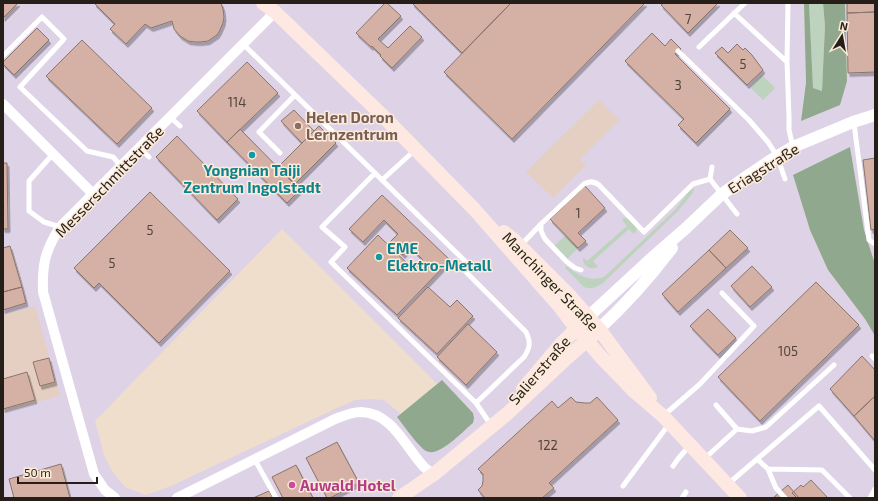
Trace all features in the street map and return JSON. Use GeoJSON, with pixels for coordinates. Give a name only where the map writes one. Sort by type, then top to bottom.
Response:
{"type":"FeatureCollection","features":[{"type":"Feature","properties":{"kind":"main road","name":"Manchinger Straße"},"geometry":{"type":"LineString","coordinates":[[263,3],[272,7],[383,116],[475,210],[560,307],[587,341],[635,392],[666,420],[740,498]]}},
{"type":"Feature","properties":{"kind":"main road","name":"Manchinger Straße"},"geometry":{"type":"LineString","coordinates":[[475,210],[502,230],[520,246],[570,296],[599,329],[666,420]]}},
{"type":"Feature","properties":{"kind":"main road","name":"Salierstraße"},"geometry":{"type":"LineString","coordinates":[[492,426],[576,328],[588,317]]}},
{"type":"Feature","properties":{"kind":"main road","name":"Eriagstraße"},"geometry":{"type":"LineString","coordinates":[[587,341],[599,329]]}},
{"type":"Feature","properties":{"kind":"main road","name":"Salierstraße"},"geometry":{"type":"LineString","coordinates":[[399,498],[434,474],[513,409],[587,341]]}},
{"type":"Feature","properties":{"kind":"street","name":"Messerschmittstraße"},"geometry":{"type":"LineString","coordinates":[[115,498],[105,490],[94,474],[43,292],[45,257],[51,242],[60,227],[243,44],[272,7]]}},
{"type":"Feature","properties":{"kind":"street"},"geometry":{"type":"LineString","coordinates":[[3,104],[93,194]]}},
{"type":"Feature","properties":{"kind":"street","name":"Eriagstraße"},"geometry":{"type":"LineString","coordinates":[[588,317],[722,194],[749,174],[793,147],[853,122],[875,115]]}},
{"type":"Feature","properties":{"kind":"street","name":"Eriagstraße"},"geometry":{"type":"LineString","coordinates":[[599,329],[614,315],[636,290],[685,229]]}},
{"type":"Feature","properties":{"kind":"street"},"geometry":{"type":"LineString","coordinates":[[177,498],[335,419],[347,414],[361,412],[374,414],[385,420],[424,466],[434,474]]}},
{"type":"Feature","properties":{"kind":"lane"},"geometry":{"type":"LineString","coordinates":[[699,47],[745,3]]}},
{"type":"Feature","properties":{"kind":"lane"},"geometry":{"type":"LineString","coordinates":[[788,3],[787,62],[789,130],[793,147]]}},
{"type":"Feature","properties":{"kind":"lane"},"geometry":{"type":"LineString","coordinates":[[734,13],[787,62]]}},
{"type":"Feature","properties":{"kind":"lane"},"geometry":{"type":"LineString","coordinates":[[3,56],[42,17],[64,39],[20,87],[87,151],[113,157],[122,166]]}},
{"type":"Feature","properties":{"kind":"lane"},"geometry":{"type":"LineString","coordinates":[[243,44],[470,265],[464,270],[526,332],[529,337],[530,344],[528,352],[476,403]]}},
{"type":"Feature","properties":{"kind":"lane"},"geometry":{"type":"LineString","coordinates":[[678,51],[749,120],[768,142],[777,156],[785,179]]}},
{"type":"Feature","properties":{"kind":"lane"},"geometry":{"type":"LineString","coordinates":[[280,153],[259,132],[295,95]]}},
{"type":"Feature","properties":{"kind":"lane"},"geometry":{"type":"LineString","coordinates":[[170,117],[180,126]]}},
{"type":"Feature","properties":{"kind":"lane"},"geometry":{"type":"LineString","coordinates":[[853,122],[869,240],[875,244]]}},
{"type":"Feature","properties":{"kind":"lane"},"geometry":{"type":"LineString","coordinates":[[139,148],[148,157]]}},
{"type":"Feature","properties":{"kind":"lane"},"geometry":{"type":"LineString","coordinates":[[382,180],[415,149]]}},
{"type":"Feature","properties":{"kind":"lane"},"geometry":{"type":"LineString","coordinates":[[53,154],[29,181],[29,211],[44,222],[60,227]]}},
{"type":"Feature","properties":{"kind":"lane"},"geometry":{"type":"LineString","coordinates":[[712,167],[710,179],[737,214]]}},
{"type":"Feature","properties":{"kind":"lane"},"geometry":{"type":"LineString","coordinates":[[375,173],[322,227],[345,247],[331,262],[476,403],[492,426]]}},
{"type":"Feature","properties":{"kind":"lane"},"geometry":{"type":"LineString","coordinates":[[520,246],[541,224],[588,182],[599,185],[644,232],[692,184],[710,179]]}},
{"type":"Feature","properties":{"kind":"lane"},"geometry":{"type":"LineString","coordinates":[[541,224],[541,231],[545,239],[567,262],[575,268],[581,270]]}},
{"type":"Feature","properties":{"kind":"lane"},"geometry":{"type":"LineString","coordinates":[[623,486],[666,420],[754,326],[722,293]]}},
{"type":"Feature","properties":{"kind":"lane"},"geometry":{"type":"LineString","coordinates":[[716,405],[737,429],[752,431],[766,427],[834,365]]}},
{"type":"Feature","properties":{"kind":"lane"},"geometry":{"type":"LineString","coordinates":[[727,484],[819,406],[875,470]]}},
{"type":"Feature","properties":{"kind":"lane"},"geometry":{"type":"LineString","coordinates":[[703,459],[737,429]]}},
{"type":"Feature","properties":{"kind":"lane"},"geometry":{"type":"LineString","coordinates":[[673,466],[690,445]]}},
{"type":"Feature","properties":{"kind":"lane"},"geometry":{"type":"LineString","coordinates":[[757,459],[768,469],[776,488],[785,498]]}},
{"type":"Feature","properties":{"kind":"lane"},"geometry":{"type":"LineString","coordinates":[[255,460],[276,498]]}},
{"type":"Feature","properties":{"kind":"lane"},"geometry":{"type":"LineString","coordinates":[[768,469],[822,470],[850,498]]}},
{"type":"Feature","properties":{"kind":"lane"},"geometry":{"type":"LineString","coordinates":[[870,498],[875,489]]}},
{"type":"Feature","properties":{"kind":"lane"},"geometry":{"type":"LineString","coordinates":[[682,498],[686,492]]}},
{"type":"Feature","properties":{"kind":"shaded area"},"geometry":{"type":"Polygon","coordinates":[[[3,3],[804,3],[806,83],[801,120],[847,81],[845,3],[875,3],[875,264],[864,230],[850,148],[793,175],[810,230],[828,270],[865,319],[875,336],[875,498],[3,498],[3,3]],[[282,229],[95,421],[104,455],[112,471],[125,487],[146,495],[171,486],[355,400],[384,400],[401,414],[397,417],[474,418],[473,413],[442,380],[437,384],[282,229]]]}},
{"type":"Feature","properties":{"kind":"shaded area"},"geometry":{"type":"Polygon","coordinates":[[[599,100],[619,120],[580,159],[586,165],[553,198],[526,172],[599,100]]]}},
{"type":"Feature","properties":{"kind":"shaded area"},"geometry":{"type":"Polygon","coordinates":[[[35,306],[60,396],[3,411],[3,315],[35,306]]]}},
{"type":"Feature","properties":{"kind":"green space"},"geometry":{"type":"Polygon","coordinates":[[[804,3],[809,3],[813,88],[822,91],[825,26],[823,3],[845,3],[847,81],[840,105],[801,121],[806,83],[804,3]]]}},
{"type":"Feature","properties":{"kind":"green space"},"geometry":{"type":"Polygon","coordinates":[[[809,3],[823,3],[825,26],[822,91],[813,88],[809,3]]]}},
{"type":"Feature","properties":{"kind":"green space"},"geometry":{"type":"Polygon","coordinates":[[[762,75],[775,88],[763,100],[750,87],[762,75]]]}},
{"type":"Feature","properties":{"kind":"green space"},"geometry":{"type":"Polygon","coordinates":[[[850,147],[864,230],[875,264],[875,336],[865,319],[828,270],[810,230],[793,175],[850,147]]]}},
{"type":"Feature","properties":{"kind":"green space"},"geometry":{"type":"Polygon","coordinates":[[[694,188],[692,194],[678,211],[603,283],[592,288],[584,287],[565,268],[566,266],[584,277],[593,279],[604,277],[676,209],[689,191],[694,188]]]}},
{"type":"Feature","properties":{"kind":"green space"},"geometry":{"type":"Polygon","coordinates":[[[624,218],[630,219],[637,228],[634,234],[629,229],[593,261],[598,267],[590,268],[586,266],[583,258],[587,261],[627,226],[622,220],[624,218]]]}},
{"type":"Feature","properties":{"kind":"green space"},"geometry":{"type":"Polygon","coordinates":[[[565,236],[578,248],[567,259],[554,246],[565,236]]]}},
{"type":"Feature","properties":{"kind":"green space"},"geometry":{"type":"Polygon","coordinates":[[[442,380],[473,413],[474,418],[473,423],[451,443],[437,451],[431,452],[426,451],[419,445],[397,417],[442,380]]]}},
{"type":"Feature","properties":{"kind":"building"},"geometry":{"type":"Polygon","coordinates":[[[3,3],[18,3],[3,18],[3,3]]]}},
{"type":"Feature","properties":{"kind":"building"},"geometry":{"type":"Polygon","coordinates":[[[94,3],[221,3],[224,17],[223,23],[217,35],[208,41],[188,41],[180,36],[174,29],[172,21],[151,28],[145,24],[126,44],[110,29],[115,24],[94,3]]]}},
{"type":"Feature","properties":{"kind":"building"},"geometry":{"type":"Polygon","coordinates":[[[385,3],[387,3],[401,16],[378,39],[388,48],[410,26],[422,37],[392,68],[372,46],[371,47],[356,33],[385,3]]]}},
{"type":"Feature","properties":{"kind":"building"},"geometry":{"type":"Polygon","coordinates":[[[412,3],[511,3],[462,53],[412,3]]]}},
{"type":"Feature","properties":{"kind":"building"},"geometry":{"type":"Polygon","coordinates":[[[511,3],[645,3],[512,139],[444,72],[511,3]]]}},
{"type":"Feature","properties":{"kind":"building"},"geometry":{"type":"Polygon","coordinates":[[[664,3],[718,3],[688,33],[661,5],[664,3]]]}},
{"type":"Feature","properties":{"kind":"building"},"geometry":{"type":"Polygon","coordinates":[[[847,3],[875,3],[875,12],[847,13],[847,3]]]}},
{"type":"Feature","properties":{"kind":"building"},"geometry":{"type":"Polygon","coordinates":[[[875,12],[875,72],[848,73],[847,13],[875,12]]]}},
{"type":"Feature","properties":{"kind":"building"},"geometry":{"type":"Polygon","coordinates":[[[37,28],[49,40],[14,75],[3,64],[3,62],[37,28]]]}},
{"type":"Feature","properties":{"kind":"building"},"geometry":{"type":"Polygon","coordinates":[[[652,33],[665,46],[671,39],[681,49],[675,54],[730,109],[696,143],[678,125],[684,119],[625,61],[652,33]]]}},
{"type":"Feature","properties":{"kind":"building"},"geometry":{"type":"Polygon","coordinates":[[[82,40],[152,108],[117,144],[46,76],[82,40]]]}},
{"type":"Feature","properties":{"kind":"building"},"geometry":{"type":"Polygon","coordinates":[[[737,44],[743,50],[745,48],[752,55],[763,70],[747,85],[715,53],[722,47],[728,53],[737,44]]]}},
{"type":"Feature","properties":{"kind":"building"},"geometry":{"type":"Polygon","coordinates":[[[247,62],[278,93],[227,142],[197,111],[247,62]]]}},
{"type":"Feature","properties":{"kind":"building","name":"Helen Doron Lernzentrum"},"geometry":{"type":"Polygon","coordinates":[[[294,110],[314,131],[302,143],[281,121],[294,110]]]}},
{"type":"Feature","properties":{"kind":"building"},"geometry":{"type":"Polygon","coordinates":[[[319,126],[336,143],[295,184],[278,167],[319,126]]]}},
{"type":"Feature","properties":{"kind":"building","name":"Yongnian Taiji Zentrum Ingolstadt"},"geometry":{"type":"Polygon","coordinates":[[[240,129],[300,190],[287,203],[227,142],[240,129]]]}},
{"type":"Feature","properties":{"kind":"building"},"geometry":{"type":"Polygon","coordinates":[[[177,136],[238,199],[217,220],[156,157],[177,136]]]}},
{"type":"Feature","properties":{"kind":"building"},"geometry":{"type":"Polygon","coordinates":[[[875,158],[875,229],[871,230],[863,160],[875,158]]]}},
{"type":"Feature","properties":{"kind":"building"},"geometry":{"type":"Polygon","coordinates":[[[3,163],[7,163],[8,229],[3,229],[3,163]]]}},
{"type":"Feature","properties":{"kind":"building"},"geometry":{"type":"Polygon","coordinates":[[[585,186],[605,208],[578,233],[586,241],[578,248],[550,219],[585,186]]]}},
{"type":"Feature","properties":{"kind":"building"},"geometry":{"type":"Polygon","coordinates":[[[150,192],[230,271],[159,343],[99,283],[94,288],[74,268],[150,192]]]}},
{"type":"Feature","properties":{"kind":"building","name":"EME Elektro-Metall"},"geometry":{"type":"Polygon","coordinates":[[[382,195],[450,260],[397,315],[347,268],[378,235],[414,270],[423,260],[410,247],[403,255],[390,242],[398,234],[384,220],[363,242],[349,229],[382,195]]]}},
{"type":"Feature","properties":{"kind":"building"},"geometry":{"type":"Polygon","coordinates":[[[730,230],[748,248],[726,268],[709,250],[730,230]]]}},
{"type":"Feature","properties":{"kind":"building"},"geometry":{"type":"Polygon","coordinates":[[[10,246],[22,287],[3,292],[3,248],[10,246]]]}},
{"type":"Feature","properties":{"kind":"building"},"geometry":{"type":"Polygon","coordinates":[[[709,250],[726,268],[678,312],[662,294],[709,250]]]}},
{"type":"Feature","properties":{"kind":"building"},"geometry":{"type":"Polygon","coordinates":[[[752,266],[772,287],[750,307],[731,286],[752,266]]]}},
{"type":"Feature","properties":{"kind":"building"},"geometry":{"type":"Polygon","coordinates":[[[816,282],[859,325],[760,421],[718,377],[816,282]]]}},
{"type":"Feature","properties":{"kind":"building"},"geometry":{"type":"Polygon","coordinates":[[[22,287],[26,303],[3,310],[3,292],[22,287]]]}},
{"type":"Feature","properties":{"kind":"building"},"geometry":{"type":"Polygon","coordinates":[[[428,287],[450,307],[457,300],[473,316],[437,354],[398,318],[428,287]]]}},
{"type":"Feature","properties":{"kind":"building"},"geometry":{"type":"Polygon","coordinates":[[[708,309],[736,338],[718,355],[690,326],[708,309]]]}},
{"type":"Feature","properties":{"kind":"building"},"geometry":{"type":"Polygon","coordinates":[[[468,324],[497,352],[466,385],[437,357],[468,324]]]}},
{"type":"Feature","properties":{"kind":"building"},"geometry":{"type":"Polygon","coordinates":[[[862,356],[875,370],[875,396],[854,416],[830,389],[862,356]]]}},
{"type":"Feature","properties":{"kind":"building"},"geometry":{"type":"Polygon","coordinates":[[[49,358],[55,382],[40,386],[33,362],[49,358]]]}},
{"type":"Feature","properties":{"kind":"building"},"geometry":{"type":"Polygon","coordinates":[[[27,372],[35,400],[3,409],[3,379],[27,372]]]}},
{"type":"Feature","properties":{"kind":"building"},"geometry":{"type":"Polygon","coordinates":[[[875,396],[875,441],[854,416],[875,396]]]}},
{"type":"Feature","properties":{"kind":"building"},"geometry":{"type":"Polygon","coordinates":[[[571,397],[576,402],[590,403],[597,397],[618,420],[549,483],[554,488],[542,498],[485,498],[478,490],[482,486],[483,474],[478,469],[552,401],[558,408],[571,397]]]}},
{"type":"Feature","properties":{"kind":"building"},"geometry":{"type":"Polygon","coordinates":[[[337,442],[359,483],[330,498],[327,498],[306,458],[337,442]]]}},
{"type":"Feature","properties":{"kind":"building"},"geometry":{"type":"Polygon","coordinates":[[[61,464],[70,498],[14,498],[9,479],[61,464]]]}},
{"type":"Feature","properties":{"kind":"building","name":"Auwald Hotel"},"geometry":{"type":"Polygon","coordinates":[[[296,465],[313,498],[283,498],[272,477],[296,465]]]}},
{"type":"Feature","properties":{"kind":"building"},"geometry":{"type":"Polygon","coordinates":[[[811,480],[828,498],[797,498],[792,493],[801,485],[803,487],[811,480]]]}},
{"type":"Feature","properties":{"kind":"building"},"geometry":{"type":"Polygon","coordinates":[[[788,485],[799,498],[773,498],[788,485]]]}},
{"type":"Feature","properties":{"kind":"building"},"geometry":{"type":"Polygon","coordinates":[[[269,491],[273,498],[253,498],[269,491]]]}},
{"type":"Feature","properties":{"kind":"place","name":"Helen Doron Lernzentrum"},"geometry":{"type":"Point","coordinates":[298,126]}},
{"type":"Feature","properties":{"kind":"place","name":"Yongnian Taiji Zentrum Ingolstadt"},"geometry":{"type":"Point","coordinates":[252,155]}},
{"type":"Feature","properties":{"kind":"place","name":"EME Elektro-Metall"},"geometry":{"type":"Point","coordinates":[379,257]}},
{"type":"Feature","properties":{"kind":"place","name":"Auwald Hotel"},"geometry":{"type":"Point","coordinates":[292,485]}}]}
